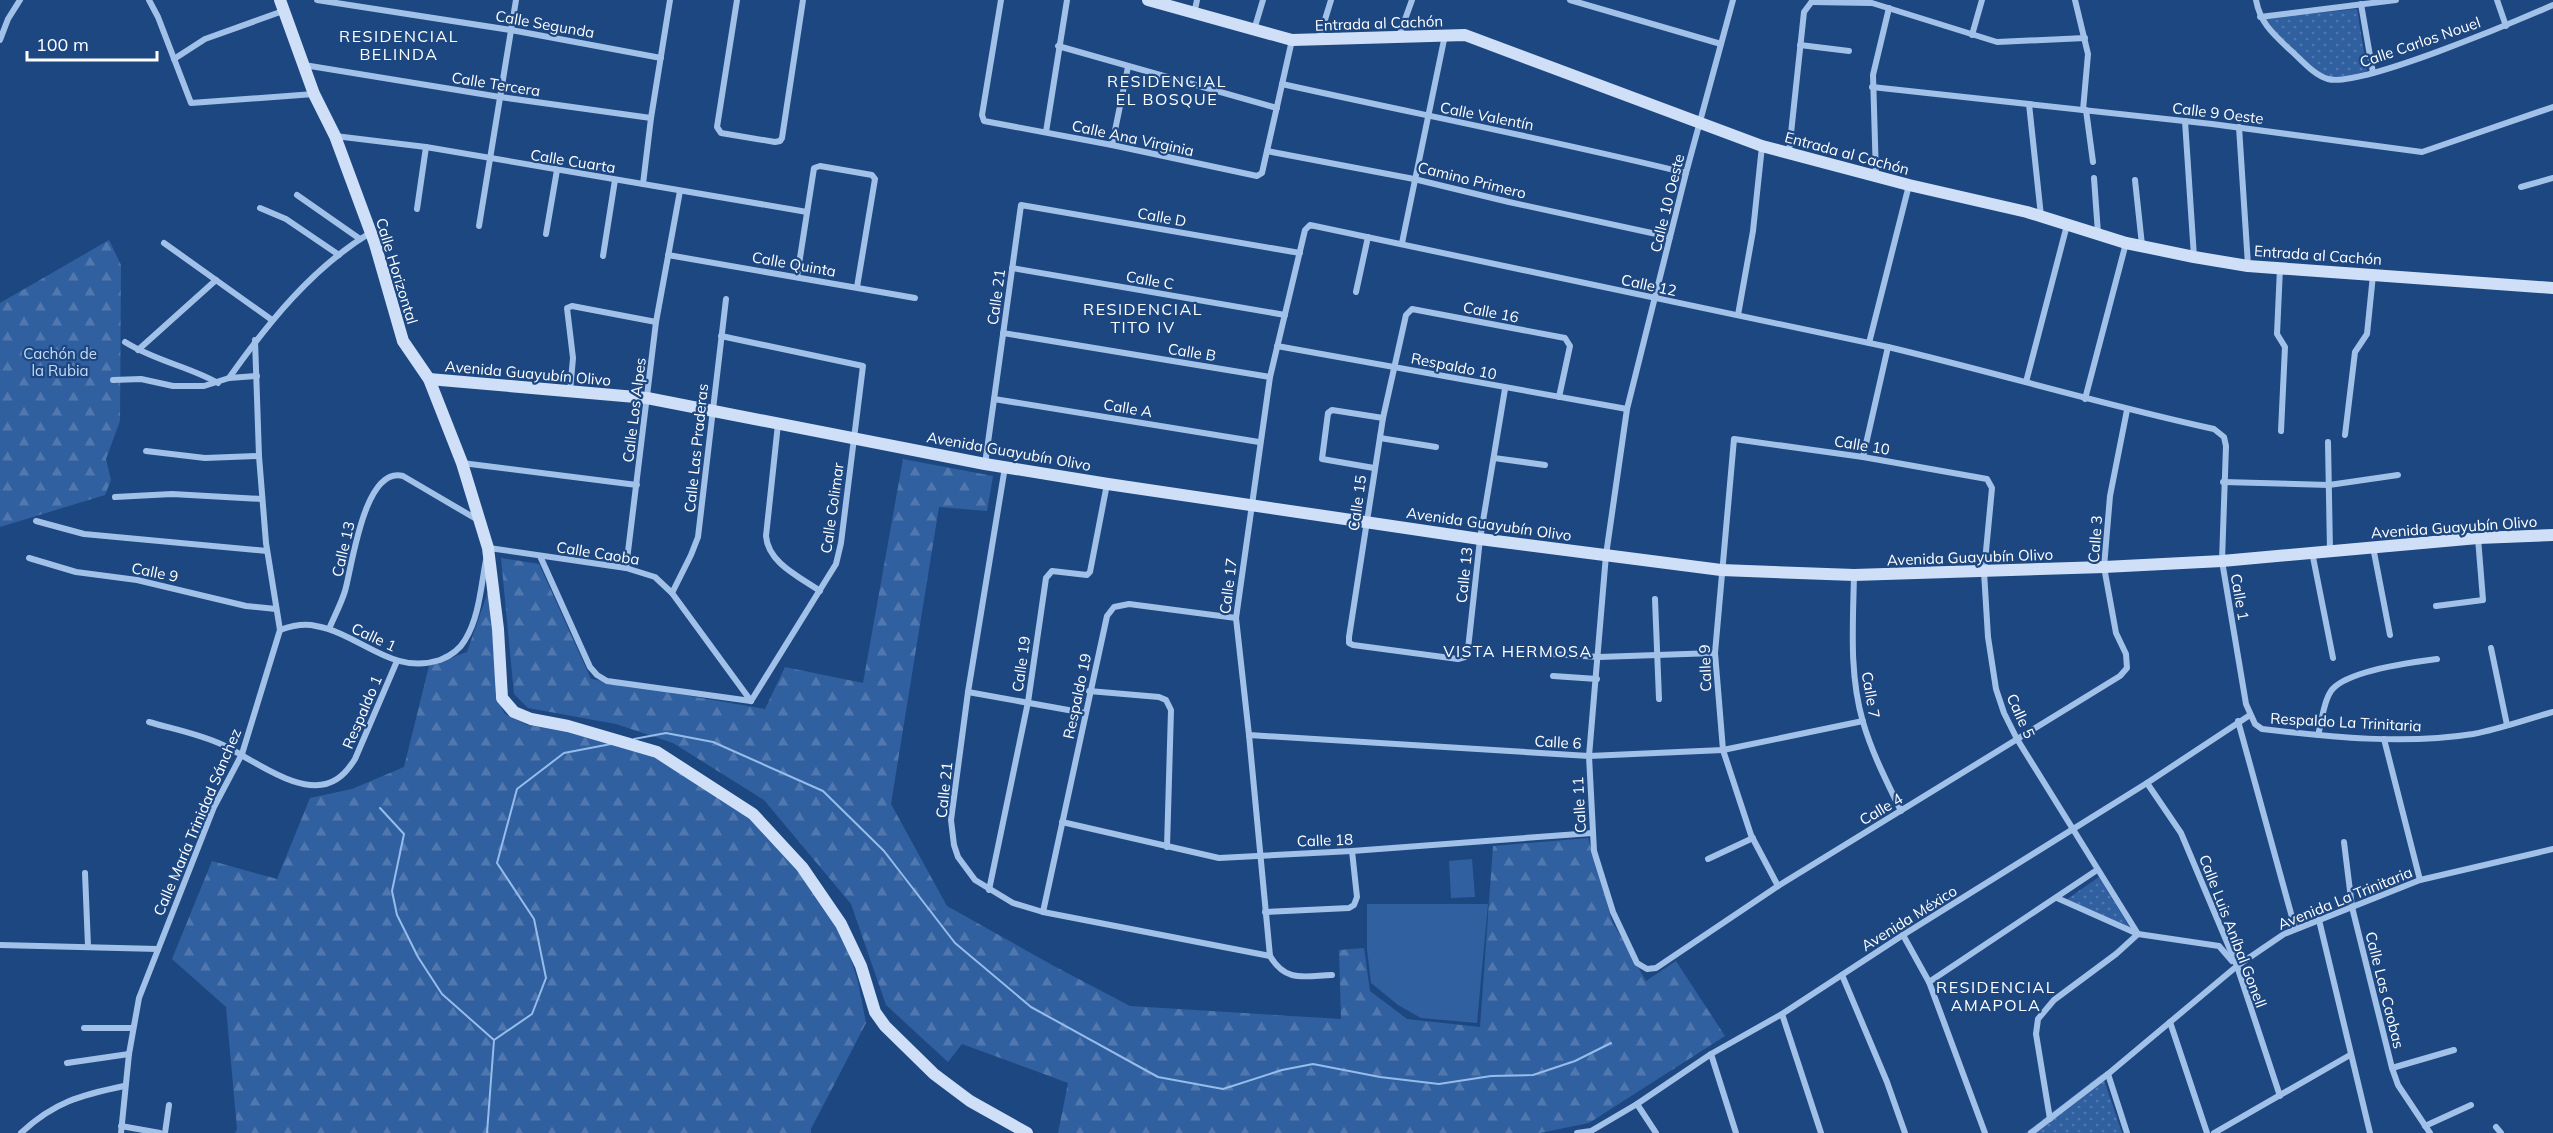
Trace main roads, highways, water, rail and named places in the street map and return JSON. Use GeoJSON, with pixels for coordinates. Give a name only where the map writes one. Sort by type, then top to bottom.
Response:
{"type":"FeatureCollection","features":[{"type":"Feature","properties":{"kind":"main road","name":"Entrada al Cachón"},"geometry":{"type":"LineString","coordinates":[[1148,0],[1292,40],[1465,35],[1762,146],[1909,185],[2041,216],[2126,243],[2194,257],[2248,266],[2553,288]]}},
{"type":"Feature","properties":{"kind":"main road","name":"Calle Horizontal"},"geometry":{"type":"LineString","coordinates":[[282,5],[314,94],[335,136],[365,236],[403,341],[429,379],[462,463],[481,522],[488,548],[498,629],[502,698],[514,712],[531,719],[657,752],[753,814],[802,867],[841,924],[861,966],[875,1012],[885,1026],[934,1074],[970,1101],[1027,1133]]}},
{"type":"Feature","properties":{"kind":"main road","name":"Avenida Guayubín Olivo"},"geometry":{"type":"LineString","coordinates":[[429,379],[647,398],[985,464],[1108,484],[1480,539],[1721,570],[1854,575],[2104,567],[2222,561],[2478,538],[2553,535]]}},
{"type":"Feature","properties":{"kind":"waterway"},"geometry":{"type":"LineString","coordinates":[[634,739],[666,733],[713,742],[823,791],[884,851],[955,943],[1031,1007],[1158,1077],[1223,1089],[1282,1070],[1313,1064],[1380,1077],[1439,1084],[1491,1076],[1533,1075],[1575,1061],[1611,1043]]}},
{"type":"Feature","properties":{"kind":"waterway"},"geometry":{"type":"LineString","coordinates":[[487,1133],[494,1040],[532,1014],[546,978],[534,919],[497,863],[517,789],[564,753],[611,744]]}},
{"type":"Feature","properties":{"kind":"waterway"},"geometry":{"type":"LineString","coordinates":[[380,808],[404,834],[392,891],[397,915],[418,957],[442,994],[494,1040]]}},
{"type":"Feature","properties":{"kind":"district","name":"RESIDENCIAL BELINDA"},"geometry":{"type":"Point","coordinates":[399,45]}},
{"type":"Feature","properties":{"kind":"district","name":"RESIDENCIAL EL BOSQUE"},"geometry":{"type":"Point","coordinates":[1167,90]}},
{"type":"Feature","properties":{"kind":"district","name":"RESIDENCIAL TITO IV"},"geometry":{"type":"Point","coordinates":[1143,318]}},
{"type":"Feature","properties":{"kind":"district","name":"VISTA HERMOSA"},"geometry":{"type":"Point","coordinates":[1518,651]}},
{"type":"Feature","properties":{"kind":"district","name":"RESIDENCIAL AMAPOLA"},"geometry":{"type":"Point","coordinates":[1996,996]}},
{"type":"Feature","properties":{"kind":"park label","name":"Cachón de la Rubia"},"geometry":{"type":"Point","coordinates":[60,362]}}]}
